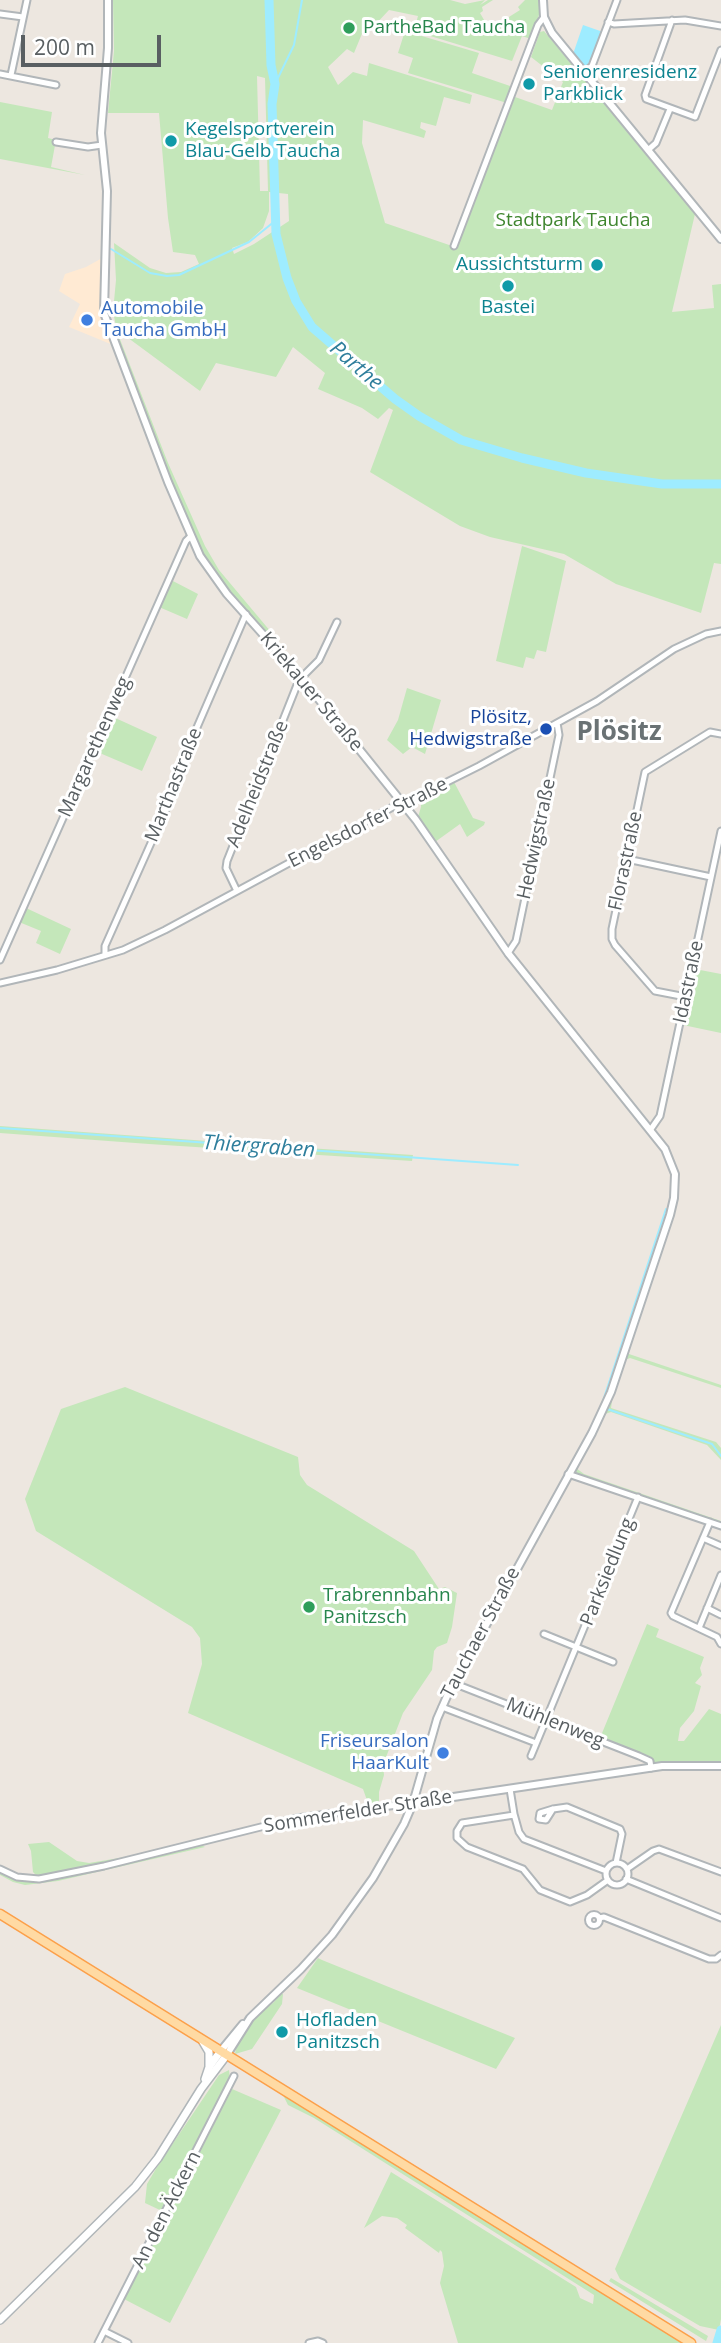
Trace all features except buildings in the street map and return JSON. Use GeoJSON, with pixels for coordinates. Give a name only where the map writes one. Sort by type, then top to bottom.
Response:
{"type":"FeatureCollection","features":[{"type":"Feature","properties":{"kind":"main road"},"geometry":{"type":"LineString","coordinates":[[0,1914],[691,2343]]}},
{"type":"Feature","properties":{"kind":"main road"},"geometry":{"type":"LineString","coordinates":[[201,2089],[209,2067],[209,2052],[203,2042]]}},
{"type":"Feature","properties":{"kind":"main road"},"geometry":{"type":"LineString","coordinates":[[209,2067],[223,2054]]}},
{"type":"Feature","properties":{"kind":"main road"},"geometry":{"type":"LineString","coordinates":[[0,2320],[135,2187],[158,2158],[223,2054]]}},
{"type":"Feature","properties":{"kind":"street"},"geometry":{"type":"LineString","coordinates":[[10,75],[27,0]]}},
{"type":"Feature","properties":{"kind":"street","name":"Kriekauer Straße"},"geometry":{"type":"LineString","coordinates":[[108,0],[108,48],[102,115],[107,191],[104,313],[191,536],[210,572],[301,677],[402,802],[508,953],[580,1045],[651,1129],[669,1156],[675,1174]]}},
{"type":"Feature","properties":{"kind":"street"},"geometry":{"type":"LineString","coordinates":[[543,0],[544,17],[552,33],[721,239]]}},
{"type":"Feature","properties":{"kind":"street"},"geometry":{"type":"LineString","coordinates":[[584,73],[592,66],[617,0]]}},
{"type":"Feature","properties":{"kind":"street"},"geometry":{"type":"LineString","coordinates":[[0,14],[23,17]]}},
{"type":"Feature","properties":{"kind":"street"},"geometry":{"type":"LineString","coordinates":[[454,246],[538,25],[544,17]]}},
{"type":"Feature","properties":{"kind":"street"},"geometry":{"type":"LineString","coordinates":[[672,20],[645,95],[646,99],[695,117],[721,50]]}},
{"type":"Feature","properties":{"kind":"street"},"geometry":{"type":"LineString","coordinates":[[608,22],[701,21],[721,26]]}},
{"type":"Feature","properties":{"kind":"street"},"geometry":{"type":"LineString","coordinates":[[0,74],[56,85]]}},
{"type":"Feature","properties":{"kind":"street"},"geometry":{"type":"LineString","coordinates":[[648,150],[656,143],[670,109]]}},
{"type":"Feature","properties":{"kind":"street"},"geometry":{"type":"LineString","coordinates":[[55,142],[88,147],[102,145]]}},
{"type":"Feature","properties":{"kind":"street","name":"Margarethenweg"},"geometry":{"type":"LineString","coordinates":[[0,960],[186,541],[191,536]]}},
{"type":"Feature","properties":{"kind":"street","name":"Marthastraße"},"geometry":{"type":"LineString","coordinates":[[105,955],[105,946],[176,787],[179,769],[246,614]]}},
{"type":"Feature","properties":{"kind":"street","name":"Adelheidstraße"},"geometry":{"type":"LineString","coordinates":[[237,891],[226,868],[227,861],[301,677],[319,660],[337,622]]}},
{"type":"Feature","properties":{"kind":"street","name":"Engelsdorfer Straße"},"geometry":{"type":"LineString","coordinates":[[0,983],[57,970],[105,955],[165,930],[402,802],[479,766],[557,723],[617,688],[674,649],[706,634],[721,631]]}},
{"type":"Feature","properties":{"kind":"street","name":"Hedwigstraße"},"geometry":{"type":"LineString","coordinates":[[508,953],[516,941],[559,735],[557,723]]}},
{"type":"Feature","properties":{"kind":"street","name":"Florastraße"},"geometry":{"type":"LineString","coordinates":[[685,997],[655,991],[612,939],[612,929],[645,772],[710,732],[721,734]]}},
{"type":"Feature","properties":{"kind":"street","name":"Idastraße"},"geometry":{"type":"LineString","coordinates":[[651,1129],[660,1116],[721,831]]}},
{"type":"Feature","properties":{"kind":"street"},"geometry":{"type":"LineString","coordinates":[[627,859],[711,877]]}},
{"type":"Feature","properties":{"kind":"street","name":"Tauchaer Straße"},"geometry":{"type":"LineString","coordinates":[[223,2054],[250,2018],[332,1935],[373,1878],[404,1824],[442,1707],[453,1683],[592,1433],[611,1392],[670,1215],[675,1174]]}},
{"type":"Feature","properties":{"kind":"street"},"geometry":{"type":"LineString","coordinates":[[568,1474],[721,1526]]}},
{"type":"Feature","properties":{"kind":"street","name":"Parksiedlung"},"geometry":{"type":"LineString","coordinates":[[531,1756],[638,1497]]}},
{"type":"Feature","properties":{"kind":"street"},"geometry":{"type":"LineString","coordinates":[[710,1522],[671,1613],[717,1637],[721,1644]]}},
{"type":"Feature","properties":{"kind":"street"},"geometry":{"type":"LineString","coordinates":[[703,1538],[721,1546]]}},
{"type":"Feature","properties":{"kind":"street"},"geometry":{"type":"LineString","coordinates":[[699,1628],[721,1575]]}},
{"type":"Feature","properties":{"kind":"street"},"geometry":{"type":"LineString","coordinates":[[707,1608],[721,1615]]}},
{"type":"Feature","properties":{"kind":"street","name":"Parksiedlung"},"geometry":{"type":"LineString","coordinates":[[544,1634],[613,1662]]}},
{"type":"Feature","properties":{"kind":"street","name":"Mühlenweg"},"geometry":{"type":"LineString","coordinates":[[453,1683],[639,1756],[650,1761],[651,1768]]}},
{"type":"Feature","properties":{"kind":"street"},"geometry":{"type":"LineString","coordinates":[[442,1707],[536,1742]]}},
{"type":"Feature","properties":{"kind":"street","name":"Sommerfelder Straße"},"geometry":{"type":"LineString","coordinates":[[0,1869],[16,1877],[39,1878],[104,1866],[297,1818],[651,1768],[721,1766]]}},
{"type":"Feature","properties":{"kind":"street"},"geometry":{"type":"LineString","coordinates":[[510,1789],[514,1815],[524,1839],[606,1871]]}},
{"type":"Feature","properties":{"kind":"street"},"geometry":{"type":"LineString","coordinates":[[553,1809],[567,1807],[620,1829],[622,1835],[616,1863]]}},
{"type":"Feature","properties":{"kind":"street"},"geometry":{"type":"LineString","coordinates":[[514,1815],[462,1823],[457,1831],[457,1838],[467,1847],[523,1869],[540,1890],[570,1902],[578,1900],[608,1880]]}},
{"type":"Feature","properties":{"kind":"street"},"geometry":{"type":"LineString","coordinates":[[626,1879],[627,1869],[659,1849],[721,1872]]}},
{"type":"Feature","properties":{"kind":"street"},"geometry":{"type":"LineString","coordinates":[[626,1879],[617,1885],[608,1880],[606,1871],[616,1863],[627,1869]]}},
{"type":"Feature","properties":{"kind":"street"},"geometry":{"type":"LineString","coordinates":[[626,1879],[721,1918]]}},
{"type":"Feature","properties":{"kind":"street"},"geometry":{"type":"LineString","coordinates":[[599,1918],[604,1917],[709,1959],[721,1955]]}},
{"type":"Feature","properties":{"kind":"street","name":"An den Äckern"},"geometry":{"type":"LineString","coordinates":[[98,2343],[234,2076]]}},
{"type":"Feature","properties":{"kind":"street"},"geometry":{"type":"LineString","coordinates":[[104,2331],[128,2343]]}},
{"type":"Feature","properties":{"kind":"street"},"geometry":{"type":"LineString","coordinates":[[309,2343],[323,2343]]}},
{"type":"Feature","properties":{"kind":"shaded area"},"geometry":{"type":"Polygon","coordinates":[[[104,257],[101,305],[113,345],[69,327],[80,304],[59,291],[65,274],[104,257]]]}},
{"type":"Feature","properties":{"kind":"green space","name":"Stadtpark Taucha"},"geometry":{"type":"Polygon","coordinates":[[[113,0],[450,0],[465,4],[485,0],[480,5],[493,0],[482,7],[483,11],[480,13],[487,25],[491,23],[493,27],[520,10],[518,7],[525,0],[540,0],[539,15],[531,39],[522,36],[512,61],[414,31],[418,16],[389,10],[374,26],[366,24],[354,53],[347,49],[328,67],[338,85],[353,72],[367,76],[369,63],[472,95],[470,104],[444,97],[436,126],[421,122],[420,128],[426,131],[424,138],[363,120],[362,143],[385,223],[455,247],[515,97],[552,110],[563,82],[531,57],[540,32],[544,31],[695,214],[672,312],[714,308],[712,285],[721,284],[721,564],[714,563],[701,613],[616,584],[564,554],[490,537],[460,526],[370,472],[393,410],[389,408],[378,419],[362,408],[318,389],[325,373],[293,347],[276,377],[216,363],[200,391],[116,329],[168,463],[205,546],[219,570],[271,632],[267,635],[204,560],[179,504],[111,329],[116,326],[113,312],[116,280],[114,243],[150,268],[166,273],[181,272],[199,264],[195,255],[173,252],[159,113],[108,113],[114,51],[113,0]],[[257,76],[260,191],[268,191],[265,78],[257,76]],[[269,192],[269,211],[263,228],[248,242],[232,248],[234,254],[289,221],[288,194],[269,192]]]}},
{"type":"Feature","properties":{"kind":"green space"},"geometry":{"type":"Polygon","coordinates":[[[405,31],[479,53],[472,73],[513,87],[507,103],[408,73],[413,58],[398,53],[405,31]]]}},
{"type":"Feature","properties":{"kind":"green space"},"geometry":{"type":"Polygon","coordinates":[[[0,102],[52,112],[48,138],[56,140],[51,167],[85,175],[0,159],[0,102]]]}},
{"type":"Feature","properties":{"kind":"green space"},"geometry":{"type":"Polygon","coordinates":[[[522,546],[566,561],[546,652],[537,650],[534,659],[526,657],[523,668],[496,661],[522,546]]]}},
{"type":"Feature","properties":{"kind":"green space"},"geometry":{"type":"Polygon","coordinates":[[[171,580],[198,594],[187,619],[159,607],[171,580]]]}},
{"type":"Feature","properties":{"kind":"green space"},"geometry":{"type":"Polygon","coordinates":[[[407,688],[441,700],[425,754],[412,747],[403,754],[387,740],[398,720],[407,688]]]}},
{"type":"Feature","properties":{"kind":"green space"},"geometry":{"type":"Polygon","coordinates":[[[111,716],[157,737],[142,771],[95,751],[111,716]]]}},
{"type":"Feature","properties":{"kind":"green space"},"geometry":{"type":"Polygon","coordinates":[[[454,782],[473,818],[485,822],[467,837],[460,824],[435,842],[418,817],[421,799],[454,782]]]}},
{"type":"Feature","properties":{"kind":"green space"},"geometry":{"type":"Polygon","coordinates":[[[26,908],[71,929],[60,954],[36,943],[41,931],[19,922],[26,908]]]}},
{"type":"Feature","properties":{"kind":"green space"},"geometry":{"type":"Polygon","coordinates":[[[695,969],[721,974],[721,1033],[683,1025],[695,969]]]}},
{"type":"Feature","properties":{"kind":"green space"},"geometry":{"type":"Polygon","coordinates":[[[0,1126],[413,1155],[412,1161],[149,1144],[0,1133],[0,1126]]]}},
{"type":"Feature","properties":{"kind":"green space"},"geometry":{"type":"Polygon","coordinates":[[[626,1353],[721,1385],[721,1388],[630,1358],[625,1360],[611,1408],[716,1442],[721,1448],[721,1460],[707,1445],[611,1412],[605,1414],[576,1468],[584,1474],[721,1521],[721,1524],[575,1474],[574,1470],[626,1353]]]}},
{"type":"Feature","properties":{"kind":"green space","name":"Trabrennbahn Panitzsch"},"geometry":{"type":"Polygon","coordinates":[[[125,1387],[298,1457],[300,1475],[307,1485],[414,1551],[439,1589],[445,1587],[457,1593],[452,1627],[447,1643],[434,1651],[432,1670],[403,1713],[383,1765],[384,1775],[377,1805],[297,1818],[125,1859],[38,1877],[33,1872],[28,1844],[49,1842],[77,1861],[89,1863],[149,1853],[300,1816],[369,1806],[363,1789],[188,1713],[202,1664],[200,1638],[192,1627],[36,1531],[25,1499],[61,1409],[125,1387]]]}},
{"type":"Feature","properties":{"kind":"green space"},"geometry":{"type":"Polygon","coordinates":[[[647,1624],[659,1629],[656,1637],[704,1657],[700,1668],[702,1675],[695,1683],[701,1686],[694,1711],[680,1728],[678,1741],[684,1741],[709,1709],[721,1714],[721,1763],[656,1764],[650,1758],[600,1738],[647,1624]]]}},
{"type":"Feature","properties":{"kind":"green space"},"geometry":{"type":"Polygon","coordinates":[[[201,1845],[205,1847],[58,1881],[25,1885],[0,1875],[0,1872],[21,1880],[40,1881],[201,1845]]]}},
{"type":"Feature","properties":{"kind":"green space"},"geometry":{"type":"Polygon","coordinates":[[[318,1958],[515,2038],[496,2069],[297,1988],[318,1958]]]}},
{"type":"Feature","properties":{"kind":"green space"},"geometry":{"type":"Polygon","coordinates":[[[283,1994],[282,2004],[252,2049],[235,2054],[237,2044],[251,2021],[283,1994]]]}},
{"type":"Feature","properties":{"kind":"green space"},"geometry":{"type":"Polygon","coordinates":[[[721,2025],[719,2330],[700,2326],[620,2279],[615,2269],[721,2025]]]}},
{"type":"Feature","properties":{"kind":"green space"},"geometry":{"type":"Polygon","coordinates":[[[229,2070],[230,2079],[162,2211],[145,2203],[147,2184],[157,2167],[219,2075],[229,2070]]]}},
{"type":"Feature","properties":{"kind":"green space"},"geometry":{"type":"Polygon","coordinates":[[[232,2089],[281,2110],[170,2323],[124,2299],[232,2089]]]}},
{"type":"Feature","properties":{"kind":"green space"},"geometry":{"type":"Polygon","coordinates":[[[283,2095],[684,2343],[458,2343],[440,2283],[444,2266],[442,2252],[440,2250],[439,2253],[405,2228],[407,2225],[397,2218],[382,2216],[364,2228],[391,2172],[576,2287],[580,2298],[593,2304],[594,2295],[314,2118],[288,2105],[283,2095]]]}},
{"type":"Feature","properties":{"kind":"green space"},"geometry":{"type":"Polygon","coordinates":[[[611,2278],[708,2336],[706,2341],[609,2281],[611,2278]]]}},
{"type":"Feature","properties":{"kind":"water"},"geometry":{"type":"Polygon","coordinates":[[[583,25],[603,32],[590,65],[585,68],[573,54],[583,25]]]}},
{"type":"Feature","properties":{"kind":"waterway","name":"Parthe"},"geometry":{"type":"LineString","coordinates":[[269,0],[271,65],[275,84],[272,104],[276,234],[287,278],[296,301],[312,327],[395,399],[461,440],[586,473],[662,484],[721,484]]}},
{"type":"Feature","properties":{"kind":"waterway"},"geometry":{"type":"LineString","coordinates":[[275,84],[294,45],[302,0]]}},
{"type":"Feature","properties":{"kind":"waterway"},"geometry":{"type":"LineString","coordinates":[[111,249],[150,273],[179,275],[249,242],[275,221]]}},
{"type":"Feature","properties":{"kind":"waterway","name":"Thiergraben"},"geometry":{"type":"LineString","coordinates":[[0,1128],[518,1165]]}},
{"type":"Feature","properties":{"kind":"waterway","name":"Thiergraben"},"geometry":{"type":"LineString","coordinates":[[601,1407],[666,1209]]}},
{"type":"Feature","properties":{"kind":"waterway","name":"Thiergraben"},"geometry":{"type":"LineString","coordinates":[[607,1409],[712,1444],[721,1456]]}},
{"type":"Feature","properties":{"kind":"waterway","name":"Parthe"},"geometry":{"type":"LineString","coordinates":[[717,2343],[721,2330]]}},
{"type":"Feature","properties":{"kind":"waterway","name":"Parthe"},"geometry":{"type":"LineString","coordinates":[[718,2339],[719,2343]]}},
{"type":"Feature","properties":{"kind":"place","name":"PartheBad Taucha"},"geometry":{"type":"Point","coordinates":[349,28]}},
{"type":"Feature","properties":{"kind":"place","name":"Seniorenresidenz Parkblick"},"geometry":{"type":"Point","coordinates":[529,84]}},
{"type":"Feature","properties":{"kind":"place","name":"Kegelsportverein Blau-Gelb Taucha"},"geometry":{"type":"Point","coordinates":[171,141]}},
{"type":"Feature","properties":{"kind":"place","name":"Aussichtsturm"},"geometry":{"type":"Point","coordinates":[597,265]}},
{"type":"Feature","properties":{"kind":"place","name":"Bastei"},"geometry":{"type":"Point","coordinates":[508,286]}},
{"type":"Feature","properties":{"kind":"place","name":"Automobile Taucha GmbH"},"geometry":{"type":"Point","coordinates":[87,320]}},
{"type":"Feature","properties":{"kind":"place","name":"Plösitz, Hedwigstraße"},"geometry":{"type":"Point","coordinates":[546,729]}},
{"type":"Feature","properties":{"kind":"place","name":"Trabrennbahn Panitzsch"},"geometry":{"type":"Point","coordinates":[309,1607]}},
{"type":"Feature","properties":{"kind":"place","name":"Friseursalon HaarKult"},"geometry":{"type":"Point","coordinates":[443,1753]}},
{"type":"Feature","properties":{"kind":"place","name":"Hofladen Panitzsch"},"geometry":{"type":"Point","coordinates":[282,2032]}},
{"type":"Feature","properties":{"kind":"district","name":"Plösitz"},"geometry":{"type":"Point","coordinates":[619,733]}}]}
